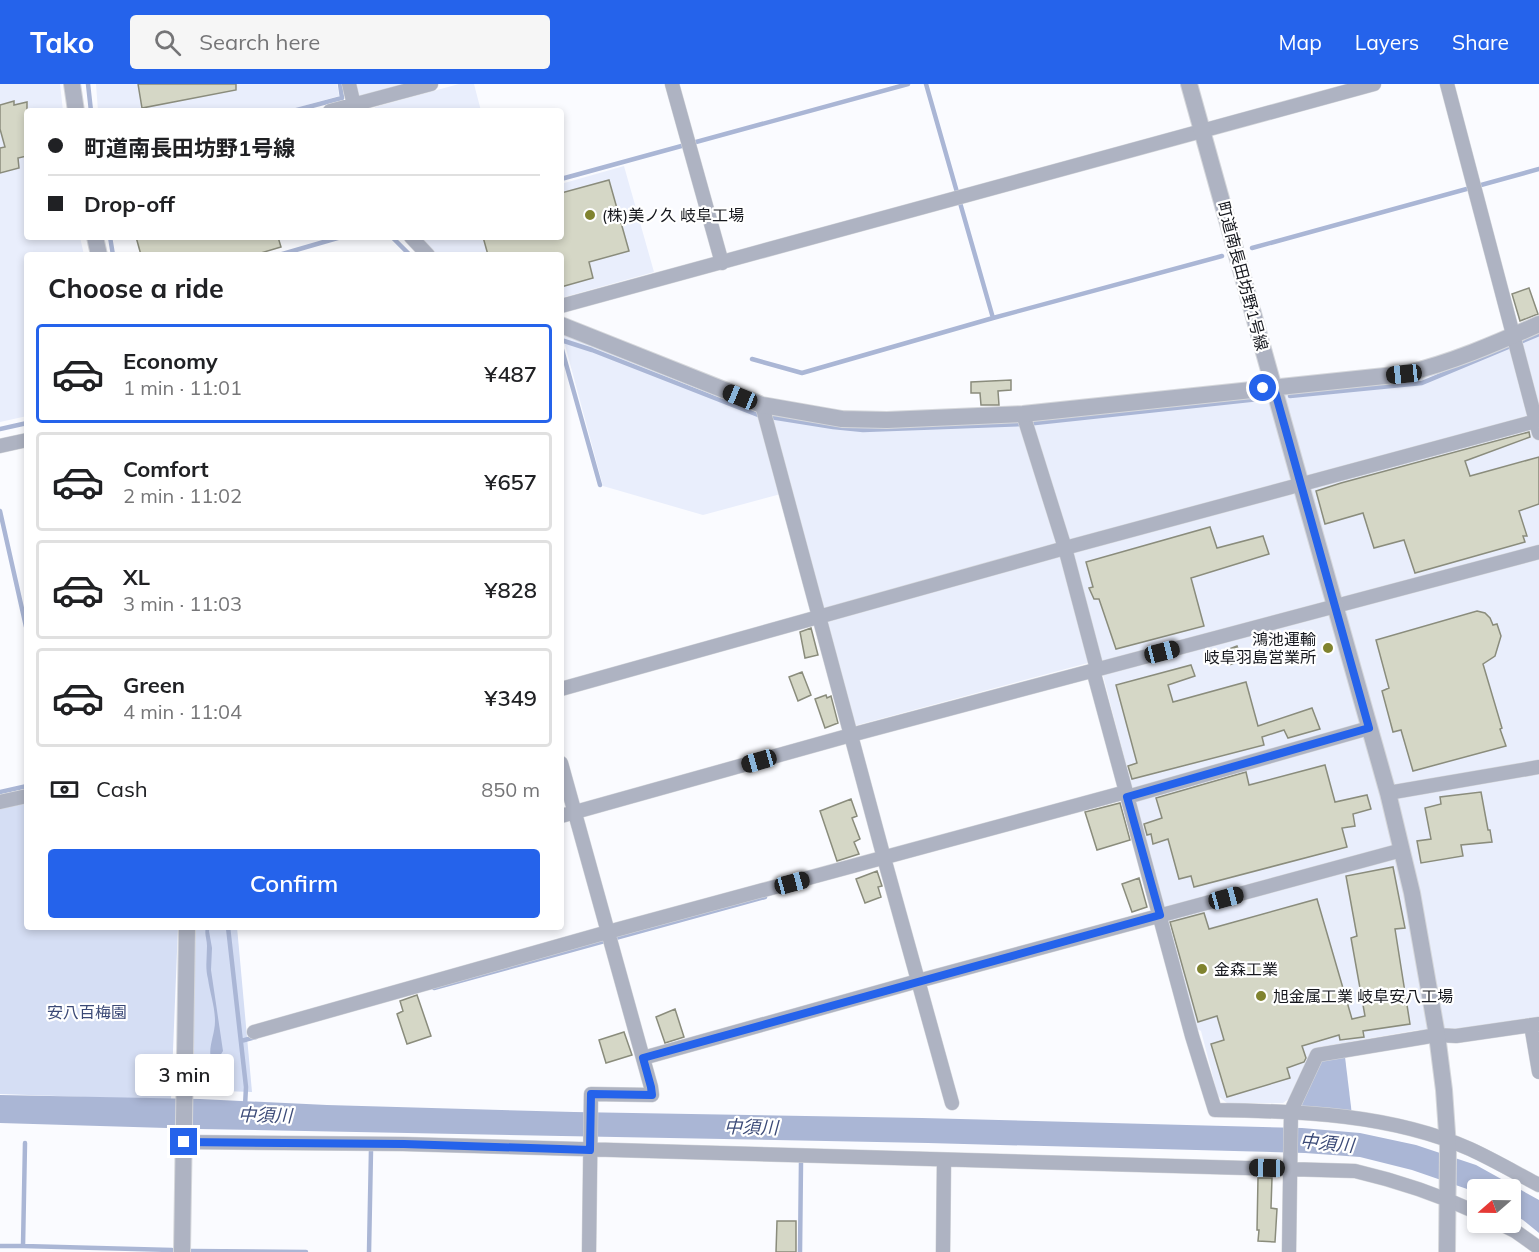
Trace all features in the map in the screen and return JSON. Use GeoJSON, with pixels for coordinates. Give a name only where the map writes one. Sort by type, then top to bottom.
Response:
{"type":"FeatureCollection","features":[{"type":"Feature","properties":{"kind":"street"},"geometry":{"type":"LineString","coordinates":[[72,84],[76,108]]}},
{"type":"Feature","properties":{"kind":"street"},"geometry":{"type":"LineString","coordinates":[[349,84],[360,106],[431,84]]}},
{"type":"Feature","properties":{"kind":"street"},"geometry":{"type":"LineString","coordinates":[[672,84],[722,263]]}},
{"type":"Feature","properties":{"kind":"street","name":"町道南長田坊野1号線"},"geometry":{"type":"LineString","coordinates":[[1189,84],[1388,793],[1412,893],[1437,1035],[1444,1090],[1448,1144],[1447,1252]]}},
{"type":"Feature","properties":{"kind":"street"},"geometry":{"type":"LineString","coordinates":[[564,305],[1374,84]]}},
{"type":"Feature","properties":{"kind":"street"},"geometry":{"type":"LineString","coordinates":[[564,688],[1065,548],[1301,485],[1537,427],[1447,84]]}},
{"type":"Feature","properties":{"kind":"street"},"geometry":{"type":"LineString","coordinates":[[414,240],[425,252]]}},
{"type":"Feature","properties":{"kind":"street"},"geometry":{"type":"LineString","coordinates":[[564,326],[762,405],[842,419],[887,420],[1023,414],[1404,374],[1433,367],[1539,324]]}},
{"type":"Feature","properties":{"kind":"street"},"geometry":{"type":"LineString","coordinates":[[762,405],[952,1103]]}},
{"type":"Feature","properties":{"kind":"street"},"geometry":{"type":"LineString","coordinates":[[1023,414],[1065,548],[1127,794],[1192,1036],[1215,1110],[1386,1122],[1471,1150],[1539,1185]]}},
{"type":"Feature","properties":{"kind":"street"},"geometry":{"type":"LineString","coordinates":[[0,446],[24,441]]}},
{"type":"Feature","properties":{"kind":"street"},"geometry":{"type":"LineString","coordinates":[[568,814],[851,735],[1539,552]]}},
{"type":"Feature","properties":{"kind":"street"},"geometry":{"type":"LineString","coordinates":[[254,1032],[608,932],[1369,728]]}},
{"type":"Feature","properties":{"kind":"street"},"geometry":{"type":"LineString","coordinates":[[1388,793],[1539,767]]}},
{"type":"Feature","properties":{"kind":"street"},"geometry":{"type":"LineString","coordinates":[[564,785],[568,814],[608,932],[652,1095],[591,1094],[589,1252]]}},
{"type":"Feature","properties":{"kind":"street"},"geometry":{"type":"LineString","coordinates":[[0,802],[24,797]]}},
{"type":"Feature","properties":{"kind":"street"},"geometry":{"type":"LineString","coordinates":[[643,1058],[1402,850]]}},
{"type":"Feature","properties":{"kind":"street"},"geometry":{"type":"LineString","coordinates":[[182,1252],[187,930]]}},
{"type":"Feature","properties":{"kind":"street"},"geometry":{"type":"LineString","coordinates":[[1289,1252],[1291,1114],[1317,1055],[1437,1035],[1456,1036],[1535,1024],[1539,1072]]}},
{"type":"Feature","properties":{"kind":"street"},"geometry":{"type":"LineString","coordinates":[[184,1140],[591,1145],[944,1160],[1290,1164],[1355,1171],[1394,1180],[1448,1196],[1467,1207]]}},
{"type":"Feature","properties":{"kind":"street"},"geometry":{"type":"LineString","coordinates":[[943,1252],[944,1160]]}},
{"type":"Feature","properties":{"kind":"street"},"geometry":{"type":"LineString","coordinates":[[1518,1233],[1539,1248]]}},
{"type":"Feature","properties":{"kind":"shaded area"},"geometry":{"type":"Polygon","coordinates":[[[0,84],[60,84],[63,108],[24,108],[24,240],[81,240],[83,252],[24,252],[24,417],[0,422],[0,84]]]}},
{"type":"Feature","properties":{"kind":"shaded area"},"geometry":{"type":"Polygon","coordinates":[[[96,84],[337,84],[339,96],[296,108],[98,108],[96,84]]]}},
{"type":"Feature","properties":{"kind":"shaded area"},"geometry":{"type":"Polygon","coordinates":[[[356,84],[409,84],[361,97],[357,94],[356,84]]]}},
{"type":"Feature","properties":{"kind":"shaded area"},"geometry":{"type":"Polygon","coordinates":[[[459,84],[474,84],[480,108],[374,108],[459,84]]]}},
{"type":"Feature","properties":{"kind":"shaded area","name":"(株)美ノ久 岐阜工場"},"geometry":{"type":"Polygon","coordinates":[[[624,166],[654,272],[564,297],[564,252],[433,252],[423,240],[564,240],[564,183],[624,166]]]}},
{"type":"Feature","properties":{"kind":"shaded area"},"geometry":{"type":"Polygon","coordinates":[[[1539,330],[1539,1033],[1418,1030],[1314,1048],[1290,1098],[1283,1103],[1227,1103],[1218,1096],[1201,1031],[1194,1027],[1099,660],[854,726],[792,491],[703,515],[603,486],[564,335],[756,409],[848,424],[1420,377],[1539,330]]]}},
{"type":"Feature","properties":{"kind":"shaded area"},"geometry":{"type":"Polygon","coordinates":[[[1345,1057],[1352,1115],[1298,1108],[1319,1061],[1345,1057]]]}},
{"type":"Feature","properties":{"kind":"green space","name":"安八百梅園"},"geometry":{"type":"Polygon","coordinates":[[[24,802],[24,930],[178,930],[171,1100],[0,1094],[0,807],[24,802]]]}},
{"type":"Feature","properties":{"kind":"green space"},"geometry":{"type":"Polygon","coordinates":[[[195,930],[237,930],[252,1092],[192,1090],[195,930]]]}},
{"type":"Feature","properties":{"kind":"water"},"geometry":{"type":"Polygon","coordinates":[[[209,930],[212,948],[211,970],[223,1051],[218,1059],[213,1060],[210,1050],[215,1016],[207,971],[205,932],[209,930]]]}},
{"type":"Feature","properties":{"kind":"water","name":"中須川"},"geometry":{"type":"Polygon","coordinates":[[[0,1095],[200,1099],[574,1112],[1302,1128],[1360,1133],[1416,1145],[1476,1165],[1501,1179],[1467,1179],[1467,1189],[1412,1170],[1360,1157],[1305,1153],[0,1123],[0,1095]]]}},
{"type":"Feature","properties":{"kind":"water"},"geometry":{"type":"Polygon","coordinates":[[[1521,1190],[1539,1200],[1539,1233],[1521,1219],[1521,1190]]]}},
{"type":"Feature","properties":{"kind":"building"},"geometry":{"type":"Polygon","coordinates":[[[138,84],[236,84],[236,90],[142,108],[138,84]]]}},
{"type":"Feature","properties":{"kind":"building"},"geometry":{"type":"Polygon","coordinates":[[[14,101],[14,105],[27,102],[27,108],[24,108],[24,157],[18,158],[19,168],[0,173],[0,148],[5,147],[0,129],[0,105],[14,101]]]}},
{"type":"Feature","properties":{"kind":"building","name":"(株)美ノ久 岐阜工場"},"geometry":{"type":"Polygon","coordinates":[[[609,180],[629,251],[589,262],[593,278],[564,286],[564,252],[487,252],[484,240],[564,240],[564,192],[609,180]]]}},
{"type":"Feature","properties":{"kind":"building"},"geometry":{"type":"Polygon","coordinates":[[[137,240],[279,240],[281,247],[264,252],[140,252],[137,240]]]}},
{"type":"Feature","properties":{"kind":"building"},"geometry":{"type":"Polygon","coordinates":[[[1529,288],[1538,314],[1520,321],[1512,294],[1529,288]]]}},
{"type":"Feature","properties":{"kind":"building"},"geometry":{"type":"Polygon","coordinates":[[[1011,380],[1011,390],[998,391],[999,405],[981,405],[980,393],[971,393],[971,382],[1011,380]]]}},
{"type":"Feature","properties":{"kind":"building"},"geometry":{"type":"Polygon","coordinates":[[[1529,432],[1530,437],[1465,461],[1470,476],[1539,457],[1539,504],[1519,511],[1527,536],[1523,536],[1525,542],[1415,573],[1404,540],[1374,548],[1363,513],[1325,524],[1316,491],[1529,432]]]}},
{"type":"Feature","properties":{"kind":"building"},"geometry":{"type":"Polygon","coordinates":[[[1210,527],[1217,548],[1263,536],[1269,554],[1191,578],[1204,626],[1116,649],[1099,599],[1094,599],[1089,588],[1093,587],[1086,562],[1210,527]]]}},
{"type":"Feature","properties":{"kind":"building"},"geometry":{"type":"Polygon","coordinates":[[[1477,611],[1485,613],[1493,625],[1497,624],[1501,636],[1495,656],[1483,664],[1506,746],[1413,771],[1401,730],[1393,732],[1382,691],[1389,688],[1376,640],[1477,611]]]}},
{"type":"Feature","properties":{"kind":"building"},"geometry":{"type":"Polygon","coordinates":[[[811,628],[818,655],[805,658],[800,632],[811,628]]]}},
{"type":"Feature","properties":{"kind":"building"},"geometry":{"type":"Polygon","coordinates":[[[1237,646],[1242,660],[1229,665],[1224,651],[1237,646]]]}},
{"type":"Feature","properties":{"kind":"building"},"geometry":{"type":"Polygon","coordinates":[[[1191,665],[1195,676],[1168,685],[1173,702],[1246,682],[1258,726],[1312,708],[1320,729],[1288,738],[1284,730],[1262,737],[1264,745],[1132,779],[1128,766],[1137,763],[1116,685],[1191,665]]]}},
{"type":"Feature","properties":{"kind":"building"},"geometry":{"type":"Polygon","coordinates":[[[802,672],[811,695],[798,701],[789,677],[802,672]]]}},
{"type":"Feature","properties":{"kind":"building"},"geometry":{"type":"Polygon","coordinates":[[[826,695],[827,698],[831,696],[838,723],[825,728],[815,699],[826,695]]]}},
{"type":"Feature","properties":{"kind":"building"},"geometry":{"type":"Polygon","coordinates":[[[1325,765],[1335,802],[1367,795],[1371,809],[1353,814],[1355,826],[1342,828],[1347,847],[1194,887],[1191,876],[1179,879],[1168,839],[1153,844],[1151,834],[1147,835],[1144,824],[1162,818],[1156,798],[1246,772],[1249,785],[1325,765]]]}},
{"type":"Feature","properties":{"kind":"building"},"geometry":{"type":"Polygon","coordinates":[[[1481,792],[1492,842],[1461,845],[1463,856],[1421,863],[1417,841],[1431,839],[1425,808],[1441,804],[1440,797],[1481,792]]]}},
{"type":"Feature","properties":{"kind":"building"},"geometry":{"type":"Polygon","coordinates":[[[851,799],[857,816],[852,818],[860,839],[854,842],[859,854],[837,861],[820,811],[851,799]]]}},
{"type":"Feature","properties":{"kind":"building"},"geometry":{"type":"Polygon","coordinates":[[[1120,803],[1130,840],[1097,850],[1085,812],[1120,803]]]}},
{"type":"Feature","properties":{"kind":"building"},"geometry":{"type":"Polygon","coordinates":[[[1393,867],[1405,928],[1395,929],[1410,1024],[1363,1031],[1364,1037],[1340,1040],[1339,1035],[1302,1046],[1306,1058],[1304,1062],[1287,1068],[1290,1078],[1227,1097],[1211,1044],[1224,1040],[1217,1016],[1198,1022],[1170,922],[1204,913],[1209,929],[1317,899],[1352,1019],[1365,1016],[1351,938],[1357,936],[1346,876],[1393,867]]]}},
{"type":"Feature","properties":{"kind":"building"},"geometry":{"type":"Polygon","coordinates":[[[877,871],[882,886],[878,887],[881,897],[865,903],[856,879],[877,871]]]}},
{"type":"Feature","properties":{"kind":"building"},"geometry":{"type":"Polygon","coordinates":[[[1139,878],[1147,907],[1132,912],[1122,884],[1139,878]]]}},
{"type":"Feature","properties":{"kind":"building"},"geometry":{"type":"Polygon","coordinates":[[[417,995],[431,1036],[407,1044],[397,1014],[403,1011],[400,1001],[417,995]]]}},
{"type":"Feature","properties":{"kind":"building"},"geometry":{"type":"Polygon","coordinates":[[[675,1009],[684,1037],[665,1043],[656,1017],[675,1009]]]}},
{"type":"Feature","properties":{"kind":"building"},"geometry":{"type":"Polygon","coordinates":[[[624,1032],[632,1055],[606,1063],[599,1040],[624,1032]]]}},
{"type":"Feature","properties":{"kind":"building"},"geometry":{"type":"Polygon","coordinates":[[[1258,1178],[1272,1178],[1271,1208],[1277,1209],[1275,1242],[1258,1241],[1258,1178]]]}},
{"type":"Feature","properties":{"kind":"building"},"geometry":{"type":"Polygon","coordinates":[[[777,1221],[796,1221],[796,1252],[776,1252],[777,1221]]]}},
{"type":"Feature","properties":{"kind":"waterway"},"geometry":{"type":"LineString","coordinates":[[88,84],[91,108]]}},
{"type":"Feature","properties":{"kind":"waterway"},"geometry":{"type":"LineString","coordinates":[[304,108],[342,98],[340,84]]}},
{"type":"Feature","properties":{"kind":"waterway"},"geometry":{"type":"LineString","coordinates":[[564,178],[908,84]]}},
{"type":"Feature","properties":{"kind":"waterway"},"geometry":{"type":"LineString","coordinates":[[752,359],[802,373],[993,318],[926,84]]}},
{"type":"Feature","properties":{"kind":"waterway"},"geometry":{"type":"LineString","coordinates":[[1252,248],[1539,169]]}},
{"type":"Feature","properties":{"kind":"waterway"},"geometry":{"type":"LineString","coordinates":[[110,240],[112,252]]}},
{"type":"Feature","properties":{"kind":"waterway"},"geometry":{"type":"LineString","coordinates":[[289,252],[331,240]]}},
{"type":"Feature","properties":{"kind":"waterway"},"geometry":{"type":"LineString","coordinates":[[395,240],[407,252]]}},
{"type":"Feature","properties":{"kind":"waterway"},"geometry":{"type":"LineString","coordinates":[[993,318],[1222,256]]}},
{"type":"Feature","properties":{"kind":"waterway"},"geometry":{"type":"LineString","coordinates":[[1290,396],[1422,383],[1539,334]]}},
{"type":"Feature","properties":{"kind":"waterway"},"geometry":{"type":"LineString","coordinates":[[564,341],[758,415],[863,430],[1026,424],[1268,398]]}},
{"type":"Feature","properties":{"kind":"waterway"},"geometry":{"type":"LineString","coordinates":[[564,357],[600,485]]}},
{"type":"Feature","properties":{"kind":"waterway"},"geometry":{"type":"LineString","coordinates":[[0,429],[24,424]]}},
{"type":"Feature","properties":{"kind":"waterway"},"geometry":{"type":"LineString","coordinates":[[0,511],[24,618]]}},
{"type":"Feature","properties":{"kind":"waterway"},"geometry":{"type":"LineString","coordinates":[[0,792],[24,787]]}},
{"type":"Feature","properties":{"kind":"waterway"},"geometry":{"type":"LineString","coordinates":[[434,988],[765,897]]}},
{"type":"Feature","properties":{"kind":"waterway","name":"中須川"},"geometry":{"type":"LineString","coordinates":[[228,930],[246,1087],[245,1106]]}},
{"type":"Feature","properties":{"kind":"waterway"},"geometry":{"type":"LineString","coordinates":[[241,1041],[256,1037]]}},
{"type":"Feature","properties":{"kind":"waterway"},"geometry":{"type":"LineString","coordinates":[[0,1246],[23,1246],[25,1143]]}},
{"type":"Feature","properties":{"kind":"waterway"},"geometry":{"type":"LineString","coordinates":[[369,1252],[371,1150]]}},
{"type":"Feature","properties":{"kind":"waterway"},"geometry":{"type":"LineString","coordinates":[[800,1252],[801,1162]]}},
{"type":"Feature","properties":{"kind":"waterway"},"geometry":{"type":"LineString","coordinates":[[23,1246],[172,1250]]}},
{"type":"Feature","properties":{"kind":"waterway"},"geometry":{"type":"LineString","coordinates":[[191,1251],[306,1252]]}},
{"type":"Feature","properties":{"kind":"place","name":"(株)美ノ久 岐阜工場"},"geometry":{"type":"Point","coordinates":[590,215]}},
{"type":"Feature","properties":{"kind":"place","name":"鴻池運輸 岐阜羽島営業所"},"geometry":{"type":"Point","coordinates":[1328,648]}},
{"type":"Feature","properties":{"kind":"place","name":"金森工業"},"geometry":{"type":"Point","coordinates":[1202,969]}},
{"type":"Feature","properties":{"kind":"place","name":"旭金属工業 岐阜安八工場"},"geometry":{"type":"Point","coordinates":[1261,996]}},
{"type":"Feature","properties":{"kind":"route"},"geometry":{"type":"LineString","coordinates":[[184,1142],[404,1144],[590,1150],[591,1094],[652,1095],[643,1058],[1160,915],[1127,797],[1369,728],[1274,388],[1263,388]]}}]}
